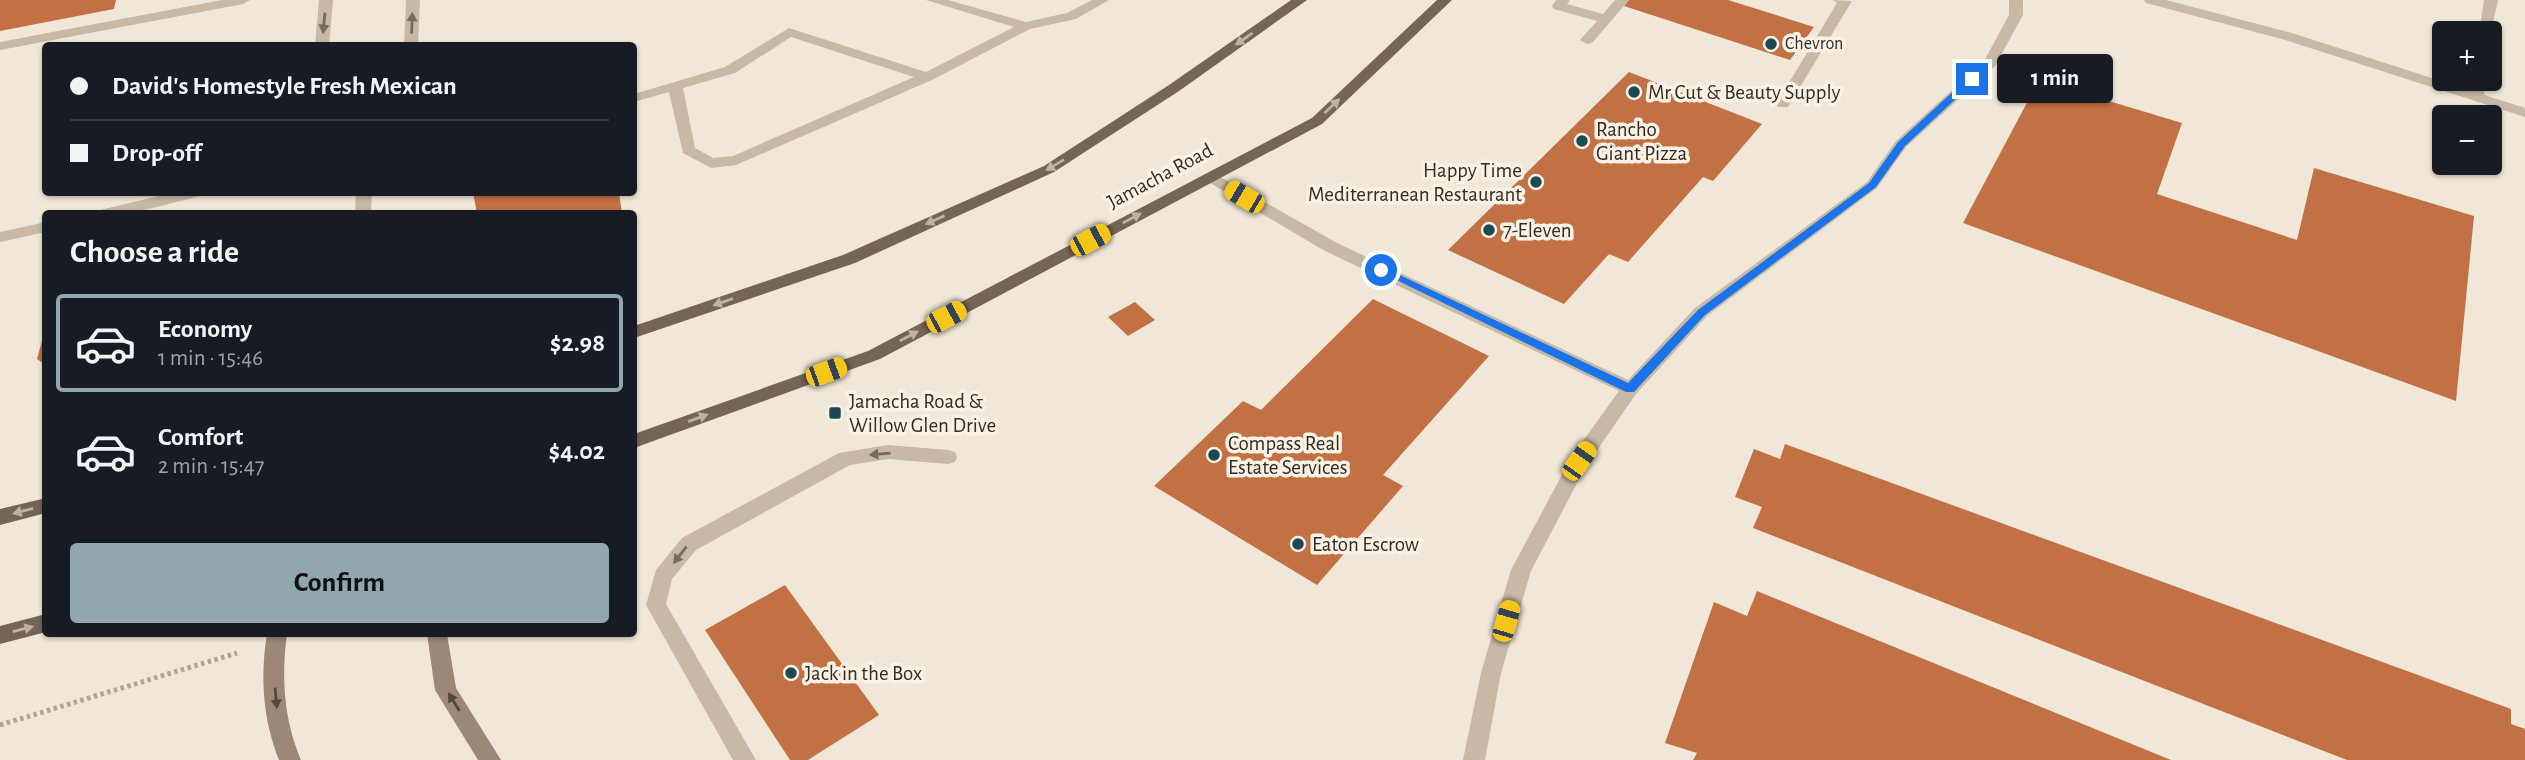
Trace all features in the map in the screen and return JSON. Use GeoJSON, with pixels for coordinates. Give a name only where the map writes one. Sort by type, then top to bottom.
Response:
{"type":"FeatureCollection","features":[{"type":"Feature","properties":{"kind":"main road"},"geometry":{"type":"LineString","coordinates":[[637,331],[849,259],[1049,169],[1174,89],[1300,0]]}},
{"type":"Feature","properties":{"kind":"main road","name":"Jamacha Road"},"geometry":{"type":"LineString","coordinates":[[637,441],[874,355],[1317,121],[1445,0]]}},
{"type":"Feature","properties":{"kind":"main road"},"geometry":{"type":"LineString","coordinates":[[0,517],[42,506]]}},
{"type":"Feature","properties":{"kind":"main road"},"geometry":{"type":"LineString","coordinates":[[0,635],[42,625]]}},
{"type":"Feature","properties":{"kind":"main road"},"geometry":{"type":"LineString","coordinates":[[276,637],[277,712],[284,748],[290,760]]}},
{"type":"Feature","properties":{"kind":"main road"},"geometry":{"type":"LineString","coordinates":[[437,637],[446,690],[490,760]]}},
{"type":"Feature","properties":{"kind":"street"},"geometry":{"type":"LineString","coordinates":[[0,46],[243,0]]}},
{"type":"Feature","properties":{"kind":"street"},"geometry":{"type":"LineString","coordinates":[[322,42],[326,0]]}},
{"type":"Feature","properties":{"kind":"street"},"geometry":{"type":"LineString","coordinates":[[411,42],[412,0]]}},
{"type":"Feature","properties":{"kind":"street"},"geometry":{"type":"LineString","coordinates":[[933,0],[1026,26]]}},
{"type":"Feature","properties":{"kind":"street"},"geometry":{"type":"LineString","coordinates":[[675,86],[688,150],[711,163],[736,160],[928,77],[1026,26],[1071,16],[1102,0]]}},
{"type":"Feature","properties":{"kind":"street"},"geometry":{"type":"LineString","coordinates":[[1563,0],[1559,6],[1606,19]]}},
{"type":"Feature","properties":{"kind":"street"},"geometry":{"type":"LineString","coordinates":[[1587,40],[1622,0]]}},
{"type":"Feature","properties":{"kind":"street"},"geometry":{"type":"LineString","coordinates":[[1783,104],[1845,1],[1840,0]]}},
{"type":"Feature","properties":{"kind":"street"},"geometry":{"type":"LineString","coordinates":[[1474,760],[1491,673],[1521,570],[1579,461],[1630,389],[1701,312],[1872,185],[1901,144],[1990,63],[2016,15],[2016,0]]}},
{"type":"Feature","properties":{"kind":"street"},"geometry":{"type":"LineString","coordinates":[[2151,0],[2287,36],[2525,113]]}},
{"type":"Feature","properties":{"kind":"street"},"geometry":{"type":"LineString","coordinates":[[2488,21],[2491,0]]}},
{"type":"Feature","properties":{"kind":"street"},"geometry":{"type":"LineString","coordinates":[[637,97],[730,70],[789,32],[928,77]]}},
{"type":"Feature","properties":{"kind":"street"},"geometry":{"type":"LineString","coordinates":[[2478,96],[2479,91]]}},
{"type":"Feature","properties":{"kind":"street"},"geometry":{"type":"LineString","coordinates":[[1210,177],[1331,247],[1630,389]]}},
{"type":"Feature","properties":{"kind":"street"},"geometry":{"type":"LineString","coordinates":[[123,210],[182,196]]}},
{"type":"Feature","properties":{"kind":"street"},"geometry":{"type":"LineString","coordinates":[[0,237],[42,228]]}},
{"type":"Feature","properties":{"kind":"street"},"geometry":{"type":"LineString","coordinates":[[745,760],[656,605],[663,576],[689,544],[846,458],[888,452],[948,457]]}},
{"type":"Feature","properties":{"kind":"path"},"geometry":{"type":"LineString","coordinates":[[0,725],[276,637]]}},
{"type":"Feature","properties":{"kind":"building"},"geometry":{"type":"Polygon","coordinates":[[[0,0],[116,0],[114,9],[0,31],[0,0]]]}},
{"type":"Feature","properties":{"kind":"building","name":"Chevron"},"geometry":{"type":"Polygon","coordinates":[[[1629,0],[1728,0],[1814,27],[1790,60],[1624,6],[1629,0]]]}},
{"type":"Feature","properties":{"kind":"building"},"geometry":{"type":"Polygon","coordinates":[[[1629,72],[1762,124],[1713,181],[1703,177],[1628,262],[1609,254],[1564,304],[1448,250],[1629,72]]]}},
{"type":"Feature","properties":{"kind":"building"},"geometry":{"type":"Polygon","coordinates":[[[2039,80],[2182,123],[2157,194],[2297,240],[2314,168],[2474,216],[2456,401],[1963,223],[2039,80]]]}},
{"type":"Feature","properties":{"kind":"building"},"geometry":{"type":"Polygon","coordinates":[[[474,196],[620,196],[621,210],[476,210],[474,196]]]}},
{"type":"Feature","properties":{"kind":"building"},"geometry":{"type":"Polygon","coordinates":[[[1373,299],[1489,356],[1383,475],[1403,486],[1317,585],[1154,486],[1243,401],[1261,410],[1373,299]]]}},
{"type":"Feature","properties":{"kind":"building"},"geometry":{"type":"Polygon","coordinates":[[[1135,302],[1155,320],[1128,336],[1108,317],[1135,302]]]}},
{"type":"Feature","properties":{"kind":"building"},"geometry":{"type":"Polygon","coordinates":[[[42,341],[42,362],[37,359],[42,341]]]}},
{"type":"Feature","properties":{"kind":"building"},"geometry":{"type":"Polygon","coordinates":[[[1785,444],[2511,709],[2511,724],[2525,729],[2525,760],[2347,760],[1753,528],[1762,507],[1735,497],[1754,449],[1780,459],[1785,444]]]}},
{"type":"Feature","properties":{"kind":"building","name":"Jack in the Box"},"geometry":{"type":"Polygon","coordinates":[[[785,585],[879,715],[808,760],[790,760],[705,630],[785,585]]]}},
{"type":"Feature","properties":{"kind":"building"},"geometry":{"type":"Polygon","coordinates":[[[1757,591],[2171,760],[1693,760],[1697,753],[1665,743],[1714,602],[1747,616],[1757,591]]]}},
{"type":"Feature","properties":{"kind":"place","name":"Chevron"},"geometry":{"type":"Point","coordinates":[1771,44]}},
{"type":"Feature","properties":{"kind":"place","name":"Mr Cut & Beauty Supply"},"geometry":{"type":"Point","coordinates":[1634,92]}},
{"type":"Feature","properties":{"kind":"place","name":"Rancho Giant Pizza"},"geometry":{"type":"Point","coordinates":[1582,141]}},
{"type":"Feature","properties":{"kind":"place","name":"Happy Time Mediterranean Restaurant"},"geometry":{"type":"Point","coordinates":[1536,182]}},
{"type":"Feature","properties":{"kind":"place","name":"7-Eleven"},"geometry":{"type":"Point","coordinates":[1489,230]}},
{"type":"Feature","properties":{"kind":"place","name":"Jamacha Road & Willow Glen Drive"},"geometry":{"type":"Point","coordinates":[835,413]}},
{"type":"Feature","properties":{"kind":"place","name":"Compass Real Estate Services"},"geometry":{"type":"Point","coordinates":[1214,455]}},
{"type":"Feature","properties":{"kind":"place","name":"Eaton Escrow"},"geometry":{"type":"Point","coordinates":[1298,544]}},
{"type":"Feature","properties":{"kind":"place","name":"Jack in the Box"},"geometry":{"type":"Point","coordinates":[791,673]}},
{"type":"Feature","properties":{"kind":"route"},"geometry":{"type":"LineString","coordinates":[[1381,270],[1630,389],[1701,312],[1872,185],[1901,144],[1972,79]]}}]}
